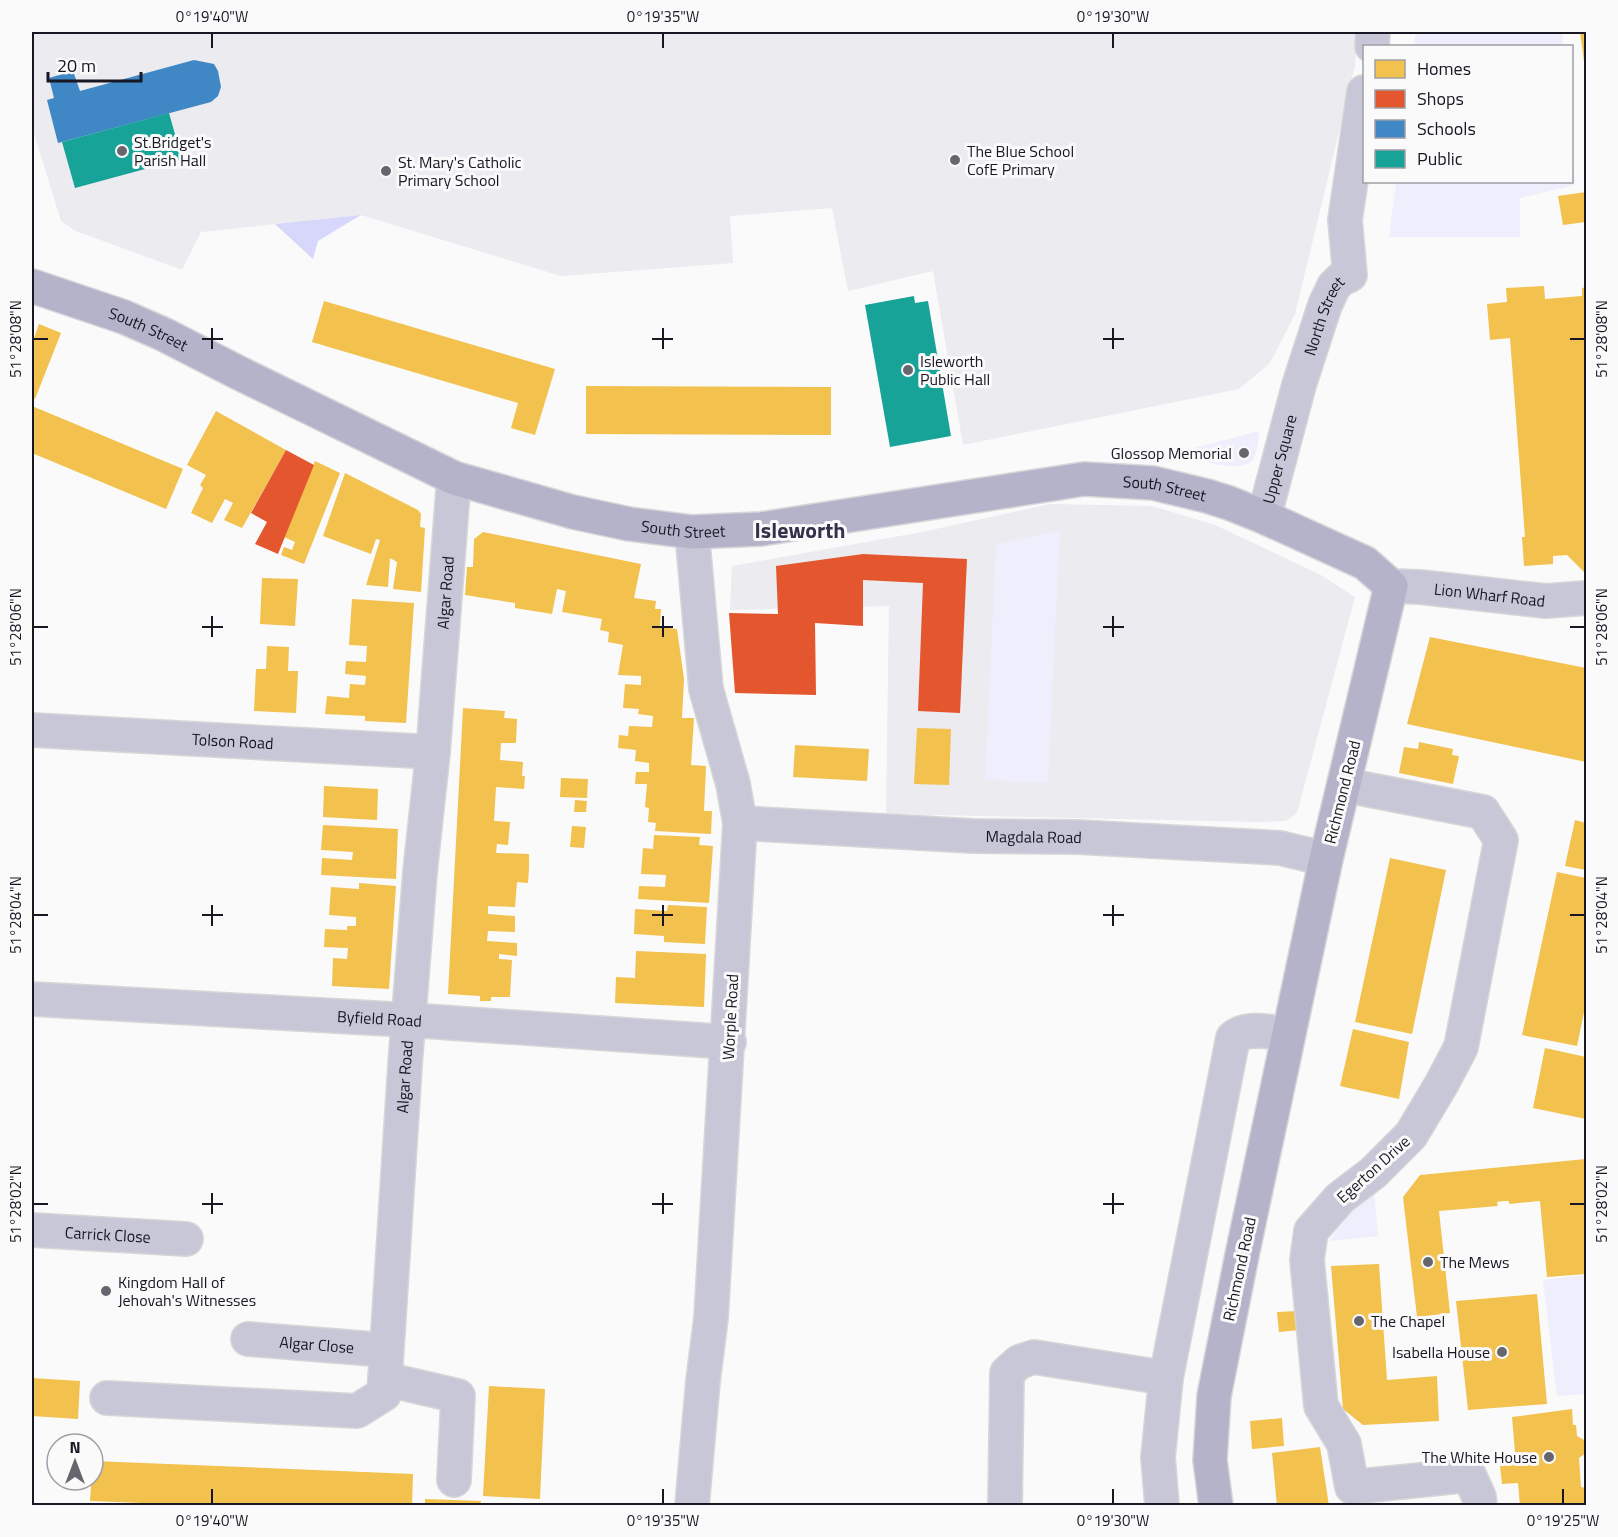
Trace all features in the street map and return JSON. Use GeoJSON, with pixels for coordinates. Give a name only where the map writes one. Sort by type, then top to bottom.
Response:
{"type":"FeatureCollection","features":[{"type":"Feature","properties":{"kind":"main road","name":"South Street"},"geometry":{"type":"LineString","coordinates":[[32,286],[124,317],[165,335],[454,478],[595,517],[692,532],[761,530],[1084,479],[1153,483],[1207,496],[1264,516],[1365,563],[1392,586]]}},
{"type":"Feature","properties":{"kind":"main road","name":"Richmond Road"},"geometry":{"type":"LineString","coordinates":[[1216,1506],[1210,1460],[1214,1396],[1326,859],[1392,586]]}},
{"type":"Feature","properties":{"kind":"street","name":"North Street"},"geometry":{"type":"LineString","coordinates":[[1295,402],[1329,295],[1334,286],[1350,275],[1345,220],[1363,105]]}},
{"type":"Feature","properties":{"kind":"street","name":"Upper Square"},"geometry":{"type":"LineString","coordinates":[[1264,516],[1295,402]]}},
{"type":"Feature","properties":{"kind":"street","name":"Algar Road"},"geometry":{"type":"LineString","coordinates":[[107,1398],[357,1411],[384,1394],[420,872],[433,752],[454,478]]}},
{"type":"Feature","properties":{"kind":"street","name":"Worple Road"},"geometry":{"type":"LineString","coordinates":[[692,532],[703,673],[733,784],[740,823],[729,1042],[711,1318],[692,1506]]}},
{"type":"Feature","properties":{"kind":"street","name":"Lion Wharf Road"},"geometry":{"type":"LineString","coordinates":[[1392,586],[1546,601],[1587,598]]}},
{"type":"Feature","properties":{"kind":"street","name":"Tolson Road"},"geometry":{"type":"LineString","coordinates":[[32,730],[433,752]]}},
{"type":"Feature","properties":{"kind":"street","name":"Egerton Drive"},"geometry":{"type":"LineString","coordinates":[[1344,785],[1483,812],[1501,840],[1461,1047],[1411,1135],[1373,1173],[1340,1197],[1311,1231],[1307,1260],[1321,1406],[1344,1444],[1352,1487],[1469,1475],[1479,1497],[1480,1506]]}},
{"type":"Feature","properties":{"kind":"street","name":"Magdala Road"},"geometry":{"type":"LineString","coordinates":[[740,823],[973,836],[1077,837],[1280,848],[1326,859]]}},
{"type":"Feature","properties":{"kind":"street","name":"Byfield Road"},"geometry":{"type":"LineString","coordinates":[[32,999],[409,1020],[729,1042]]}},
{"type":"Feature","properties":{"kind":"street"},"geometry":{"type":"LineString","coordinates":[[1161,1506],[1158,1457],[1166,1378],[1233,1038],[1250,1031],[1288,1034]]}},
{"type":"Feature","properties":{"kind":"street","name":"Carrick Close"},"geometry":{"type":"LineString","coordinates":[[32,1230],[186,1239]]}},
{"type":"Feature","properties":{"kind":"street","name":"Algar Close"},"geometry":{"type":"LineString","coordinates":[[248,1339],[385,1365],[458,1396],[454,1480]]}},
{"type":"Feature","properties":{"kind":"street"},"geometry":{"type":"LineString","coordinates":[[1005,1506],[1007,1373],[1019,1362],[1034,1357],[1166,1378]]}},
{"type":"Feature","properties":{"kind":"shaded area"},"geometry":{"type":"Polygon","coordinates":[[[32,32],[1357,32],[1355,66],[1295,314],[1270,363],[1239,389],[963,445],[933,271],[848,291],[832,208],[730,216],[733,263],[561,276],[361,215],[201,232],[182,270],[76,231],[61,221],[32,127],[32,32]]]}},
{"type":"Feature","properties":{"kind":"shaded area"},"geometry":{"type":"Polygon","coordinates":[[[1416,32],[1562,32],[1563,45],[1414,45],[1416,32]]]}},
{"type":"Feature","properties":{"kind":"shaded area"},"geometry":{"type":"Polygon","coordinates":[[[1573,158],[1575,185],[1520,198],[1520,237],[1389,237],[1396,183],[1573,183],[1573,158]]]}},
{"type":"Feature","properties":{"kind":"shaded area"},"geometry":{"type":"Polygon","coordinates":[[[361,215],[318,241],[313,259],[275,224],[361,215]]]}},
{"type":"Feature","properties":{"kind":"shaded area"},"geometry":{"type":"Polygon","coordinates":[[[1259,431],[1255,456],[1248,464],[1231,466],[1210,463],[1179,452],[1259,431]]]}},
{"type":"Feature","properties":{"kind":"shaded area"},"geometry":{"type":"Polygon","coordinates":[[[1050,504],[1152,506],[1215,525],[1319,574],[1355,597],[1297,813],[1286,821],[1259,822],[886,814],[889,606],[730,610],[732,566],[922,532],[1050,504]]]}},
{"type":"Feature","properties":{"kind":"shaded area"},"geometry":{"type":"Polygon","coordinates":[[[1060,530],[1048,783],[985,780],[996,544],[1060,530]]]}},
{"type":"Feature","properties":{"kind":"shaded area"},"geometry":{"type":"Polygon","coordinates":[[[1374,1191],[1378,1236],[1330,1241],[1348,1212],[1366,1195],[1374,1191]]]}},
{"type":"Feature","properties":{"kind":"shaded area"},"geometry":{"type":"Polygon","coordinates":[[[1586,1275],[1586,1409],[1585,1394],[1557,1396],[1543,1280],[1586,1275]]]}},
{"type":"Feature","properties":{"kind":"building: Homes"},"geometry":{"type":"Polygon","coordinates":[[[1580,32],[1586,32],[1586,69],[1585,69],[1580,32]]]}},
{"type":"Feature","properties":{"kind":"building: Homes"},"geometry":{"type":"Polygon","coordinates":[[[1586,192],[1586,222],[1563,225],[1558,196],[1586,192]]]}},
{"type":"Feature","properties":{"kind":"building: Homes"},"geometry":{"type":"Polygon","coordinates":[[[1544,286],[1545,299],[1582,296],[1582,288],[1586,287],[1586,574],[1567,555],[1553,556],[1553,564],[1524,566],[1522,537],[1525,537],[1510,338],[1490,340],[1487,304],[1507,302],[1506,288],[1544,286]]]}},
{"type":"Feature","properties":{"kind":"building: Homes"},"geometry":{"type":"Polygon","coordinates":[[[324,301],[555,369],[535,435],[511,428],[518,403],[312,342],[324,301]]]}},
{"type":"Feature","properties":{"kind":"building: Homes"},"geometry":{"type":"Polygon","coordinates":[[[39,324],[61,333],[35,399],[32,397],[32,344],[39,324]]]}},
{"type":"Feature","properties":{"kind":"building: Homes"},"geometry":{"type":"Polygon","coordinates":[[[586,386],[831,387],[831,435],[586,434],[586,386]]]}},
{"type":"Feature","properties":{"kind":"building: Homes"},"geometry":{"type":"Polygon","coordinates":[[[32,406],[183,469],[166,509],[32,453],[32,406]]]}},
{"type":"Feature","properties":{"kind":"building: Homes"},"geometry":{"type":"Polygon","coordinates":[[[216,411],[286,450],[242,528],[224,520],[233,503],[225,499],[212,523],[191,513],[203,488],[200,485],[206,475],[187,465],[216,411]]]}},
{"type":"Feature","properties":{"kind":"building: Homes"},"geometry":{"type":"Polygon","coordinates":[[[315,461],[340,473],[304,564],[281,555],[284,547],[292,550],[295,542],[284,537],[315,461]]]}},
{"type":"Feature","properties":{"kind":"building: Homes"},"geometry":{"type":"Polygon","coordinates":[[[345,473],[418,510],[421,514],[420,527],[425,528],[421,592],[393,589],[397,562],[390,558],[388,587],[366,585],[380,540],[376,539],[371,554],[323,536],[345,473]]]}},
{"type":"Feature","properties":{"kind":"building: Homes"},"geometry":{"type":"Polygon","coordinates":[[[483,532],[641,564],[634,598],[656,601],[655,609],[661,609],[660,627],[677,629],[684,679],[682,718],[694,718],[691,765],[706,766],[704,811],[712,811],[711,834],[655,831],[656,823],[648,822],[649,808],[645,807],[647,784],[635,784],[636,772],[649,772],[649,763],[635,761],[636,750],[618,748],[619,735],[628,736],[629,726],[652,727],[653,716],[638,714],[639,709],[623,708],[625,684],[641,685],[641,676],[618,675],[623,645],[608,642],[609,632],[600,630],[602,619],[562,612],[566,591],[557,589],[552,614],[515,608],[515,603],[465,595],[467,567],[473,567],[474,539],[483,532]]]}},
{"type":"Feature","properties":{"kind":"building: Homes"},"geometry":{"type":"Polygon","coordinates":[[[262,578],[298,579],[295,626],[260,624],[262,578]]]}},
{"type":"Feature","properties":{"kind":"building: Homes"},"geometry":{"type":"Polygon","coordinates":[[[352,599],[414,603],[406,723],[365,721],[365,716],[325,714],[327,696],[349,698],[350,684],[365,685],[366,676],[345,674],[346,661],[366,662],[367,646],[349,645],[352,599]]]}},
{"type":"Feature","properties":{"kind":"building: Homes"},"geometry":{"type":"Polygon","coordinates":[[[1430,637],[1586,668],[1586,762],[1407,724],[1430,637]]]}},
{"type":"Feature","properties":{"kind":"building: Homes"},"geometry":{"type":"Polygon","coordinates":[[[267,646],[289,647],[288,671],[298,671],[296,713],[254,711],[256,669],[266,669],[267,646]]]}},
{"type":"Feature","properties":{"kind":"building: Homes"},"geometry":{"type":"Polygon","coordinates":[[[463,708],[505,711],[504,718],[517,719],[516,743],[501,743],[500,760],[523,762],[522,776],[525,776],[524,789],[496,787],[494,821],[510,822],[508,845],[497,844],[496,853],[529,854],[529,868],[528,883],[517,882],[515,907],[488,906],[488,914],[515,916],[515,932],[488,931],[487,941],[517,943],[517,956],[499,954],[499,959],[512,960],[510,997],[491,997],[491,1001],[480,1001],[480,996],[448,994],[463,708]]]}},
{"type":"Feature","properties":{"kind":"building: Homes"},"geometry":{"type":"Polygon","coordinates":[[[917,728],[951,729],[949,785],[914,784],[917,728]]]}},
{"type":"Feature","properties":{"kind":"building: Homes"},"geometry":{"type":"Polygon","coordinates":[[[1419,742],[1453,749],[1452,755],[1459,756],[1453,784],[1399,773],[1404,747],[1418,749],[1419,742]]]}},
{"type":"Feature","properties":{"kind":"building: Homes"},"geometry":{"type":"Polygon","coordinates":[[[795,745],[869,749],[867,781],[793,777],[795,745]]]}},
{"type":"Feature","properties":{"kind":"building: Homes"},"geometry":{"type":"Polygon","coordinates":[[[561,778],[588,779],[587,798],[560,797],[561,778]]]}},
{"type":"Feature","properties":{"kind":"building: Homes"},"geometry":{"type":"Polygon","coordinates":[[[324,786],[378,789],[377,820],[323,817],[324,786]]]}},
{"type":"Feature","properties":{"kind":"building: Homes"},"geometry":{"type":"Polygon","coordinates":[[[575,800],[587,801],[586,812],[574,812],[575,800]]]}},
{"type":"Feature","properties":{"kind":"building: Homes"},"geometry":{"type":"Polygon","coordinates":[[[1575,820],[1586,823],[1586,870],[1565,866],[1575,820]]]}},
{"type":"Feature","properties":{"kind":"building: Homes"},"geometry":{"type":"Polygon","coordinates":[[[323,825],[398,829],[396,879],[321,875],[322,858],[352,860],[353,852],[321,850],[323,825]]]}},
{"type":"Feature","properties":{"kind":"building: Homes"},"geometry":{"type":"Polygon","coordinates":[[[572,826],[586,827],[584,848],[570,847],[572,826]]]}},
{"type":"Feature","properties":{"kind":"building: Homes"},"geometry":{"type":"Polygon","coordinates":[[[654,835],[700,837],[699,845],[713,846],[709,903],[638,899],[639,886],[665,887],[666,875],[641,874],[643,848],[653,849],[654,835]]]}},
{"type":"Feature","properties":{"kind":"building: Homes"},"geometry":{"type":"Polygon","coordinates":[[[1390,858],[1446,870],[1412,1034],[1355,1022],[1390,858]]]}},
{"type":"Feature","properties":{"kind":"building: Homes"},"geometry":{"type":"Polygon","coordinates":[[[1557,872],[1586,878],[1586,1003],[1577,1046],[1522,1035],[1557,872]]]}},
{"type":"Feature","properties":{"kind":"building: Homes"},"geometry":{"type":"Polygon","coordinates":[[[359,883],[396,886],[389,989],[332,986],[333,958],[347,959],[348,948],[324,947],[325,929],[347,930],[347,926],[356,926],[356,917],[329,915],[331,887],[359,889],[359,883]]]}},
{"type":"Feature","properties":{"kind":"building: Homes"},"geometry":{"type":"Polygon","coordinates":[[[668,905],[707,907],[705,944],[664,942],[664,936],[634,934],[635,909],[667,911],[668,905]]]}},
{"type":"Feature","properties":{"kind":"building: Homes"},"geometry":{"type":"Polygon","coordinates":[[[636,951],[706,954],[704,1007],[615,1003],[616,977],[635,978],[636,951]]]}},
{"type":"Feature","properties":{"kind":"building: Homes"},"geometry":{"type":"Polygon","coordinates":[[[1353,1029],[1409,1042],[1399,1099],[1340,1086],[1353,1029]]]}},
{"type":"Feature","properties":{"kind":"building: Homes"},"geometry":{"type":"Polygon","coordinates":[[[1545,1048],[1586,1057],[1586,1119],[1533,1108],[1545,1048]]]}},
{"type":"Feature","properties":{"kind":"building: Homes"},"geometry":{"type":"Polygon","coordinates":[[[1586,1159],[1586,1274],[1547,1277],[1540,1201],[1509,1204],[1509,1201],[1504,1201],[1497,1202],[1498,1206],[1439,1211],[1450,1313],[1417,1317],[1403,1197],[1420,1175],[1586,1159]]]}},
{"type":"Feature","properties":{"kind":"building: Homes","name":"The Chapel"},"geometry":{"type":"Polygon","coordinates":[[[1379,1264],[1387,1380],[1437,1376],[1439,1421],[1363,1425],[1343,1409],[1331,1266],[1379,1264]]]}},
{"type":"Feature","properties":{"kind":"building: Homes","name":"Isabella House"},"geometry":{"type":"Polygon","coordinates":[[[1537,1294],[1547,1404],[1468,1410],[1456,1301],[1537,1294]]]}},
{"type":"Feature","properties":{"kind":"building: Homes"},"geometry":{"type":"Polygon","coordinates":[[[1298,1311],[1300,1330],[1279,1332],[1277,1312],[1298,1311]]]}},
{"type":"Feature","properties":{"kind":"building: Homes"},"geometry":{"type":"Polygon","coordinates":[[[32,1378],[80,1381],[78,1419],[32,1416],[32,1378]]]}},
{"type":"Feature","properties":{"kind":"building: Homes"},"geometry":{"type":"Polygon","coordinates":[[[489,1386],[545,1389],[540,1499],[483,1496],[489,1386]]]}},
{"type":"Feature","properties":{"kind":"building: Homes","name":"The White House"},"geometry":{"type":"Polygon","coordinates":[[[1572,1409],[1573,1425],[1576,1425],[1577,1436],[1586,1441],[1586,1453],[1579,1458],[1581,1487],[1586,1488],[1586,1506],[1520,1506],[1518,1483],[1502,1484],[1500,1466],[1516,1464],[1512,1417],[1572,1409]]]}},
{"type":"Feature","properties":{"kind":"building: Homes"},"geometry":{"type":"Polygon","coordinates":[[[1282,1418],[1284,1446],[1252,1449],[1250,1421],[1282,1418]]]}},
{"type":"Feature","properties":{"kind":"building: Homes"},"geometry":{"type":"Polygon","coordinates":[[[1320,1447],[1329,1506],[1277,1506],[1272,1453],[1320,1447]]]}},
{"type":"Feature","properties":{"kind":"building: Homes"},"geometry":{"type":"Polygon","coordinates":[[[105,1461],[413,1474],[412,1506],[221,1506],[90,1501],[91,1492],[105,1492],[105,1461]]]}},
{"type":"Feature","properties":{"kind":"building: Homes"},"geometry":{"type":"Polygon","coordinates":[[[425,1499],[481,1501],[480,1506],[425,1506],[425,1499]]]}},
{"type":"Feature","properties":{"kind":"building: Shops"},"geometry":{"type":"Polygon","coordinates":[[[286,450],[314,465],[278,554],[255,544],[267,522],[251,513],[286,450]]]}},
{"type":"Feature","properties":{"kind":"building: Shops"},"geometry":{"type":"Polygon","coordinates":[[[863,554],[967,559],[960,713],[918,711],[923,583],[863,580],[863,626],[815,623],[816,695],[735,693],[729,613],[778,614],[776,566],[863,554]]]}},
{"type":"Feature","properties":{"kind":"building: Schools"},"geometry":{"type":"Polygon","coordinates":[[[194,60],[214,64],[218,71],[221,87],[218,96],[211,102],[58,143],[47,100],[54,98],[49,78],[73,71],[80,91],[194,60]]]}},
{"type":"Feature","properties":{"kind":"building: Public","name":"St.Bridget's Parish Hall"},"geometry":{"type":"Polygon","coordinates":[[[169,113],[182,159],[75,188],[62,142],[169,113]]]}},
{"type":"Feature","properties":{"kind":"building: Public","name":"Isleworth Public Hall"},"geometry":{"type":"Polygon","coordinates":[[[914,296],[915,303],[928,301],[951,436],[890,447],[865,305],[914,296]]]}},
{"type":"Feature","properties":{"kind":"place","name":"St.Bridget's Parish Hall"},"geometry":{"type":"Point","coordinates":[122,151]}},
{"type":"Feature","properties":{"kind":"place","name":"The Blue School CofE Primary"},"geometry":{"type":"Point","coordinates":[955,160]}},
{"type":"Feature","properties":{"kind":"place","name":"St. Mary's Catholic Primary School"},"geometry":{"type":"Point","coordinates":[386,171]}},
{"type":"Feature","properties":{"kind":"place","name":"Isleworth Public Hall"},"geometry":{"type":"Point","coordinates":[908,370]}},
{"type":"Feature","properties":{"kind":"place","name":"Glossop Memorial"},"geometry":{"type":"Point","coordinates":[1244,453]}},
{"type":"Feature","properties":{"kind":"place","name":"The Mews"},"geometry":{"type":"Point","coordinates":[1428,1262]}},
{"type":"Feature","properties":{"kind":"place","name":"Kingdom Hall of Jehovah's Witnesses"},"geometry":{"type":"Point","coordinates":[106,1291]}},
{"type":"Feature","properties":{"kind":"place","name":"The Chapel"},"geometry":{"type":"Point","coordinates":[1359,1321]}},
{"type":"Feature","properties":{"kind":"place","name":"Isabella House"},"geometry":{"type":"Point","coordinates":[1502,1352]}},
{"type":"Feature","properties":{"kind":"place","name":"The White House"},"geometry":{"type":"Point","coordinates":[1549,1457]}},
{"type":"Feature","properties":{"kind":"district","name":"Isleworth"},"geometry":{"type":"Point","coordinates":[800,530]}}]}
